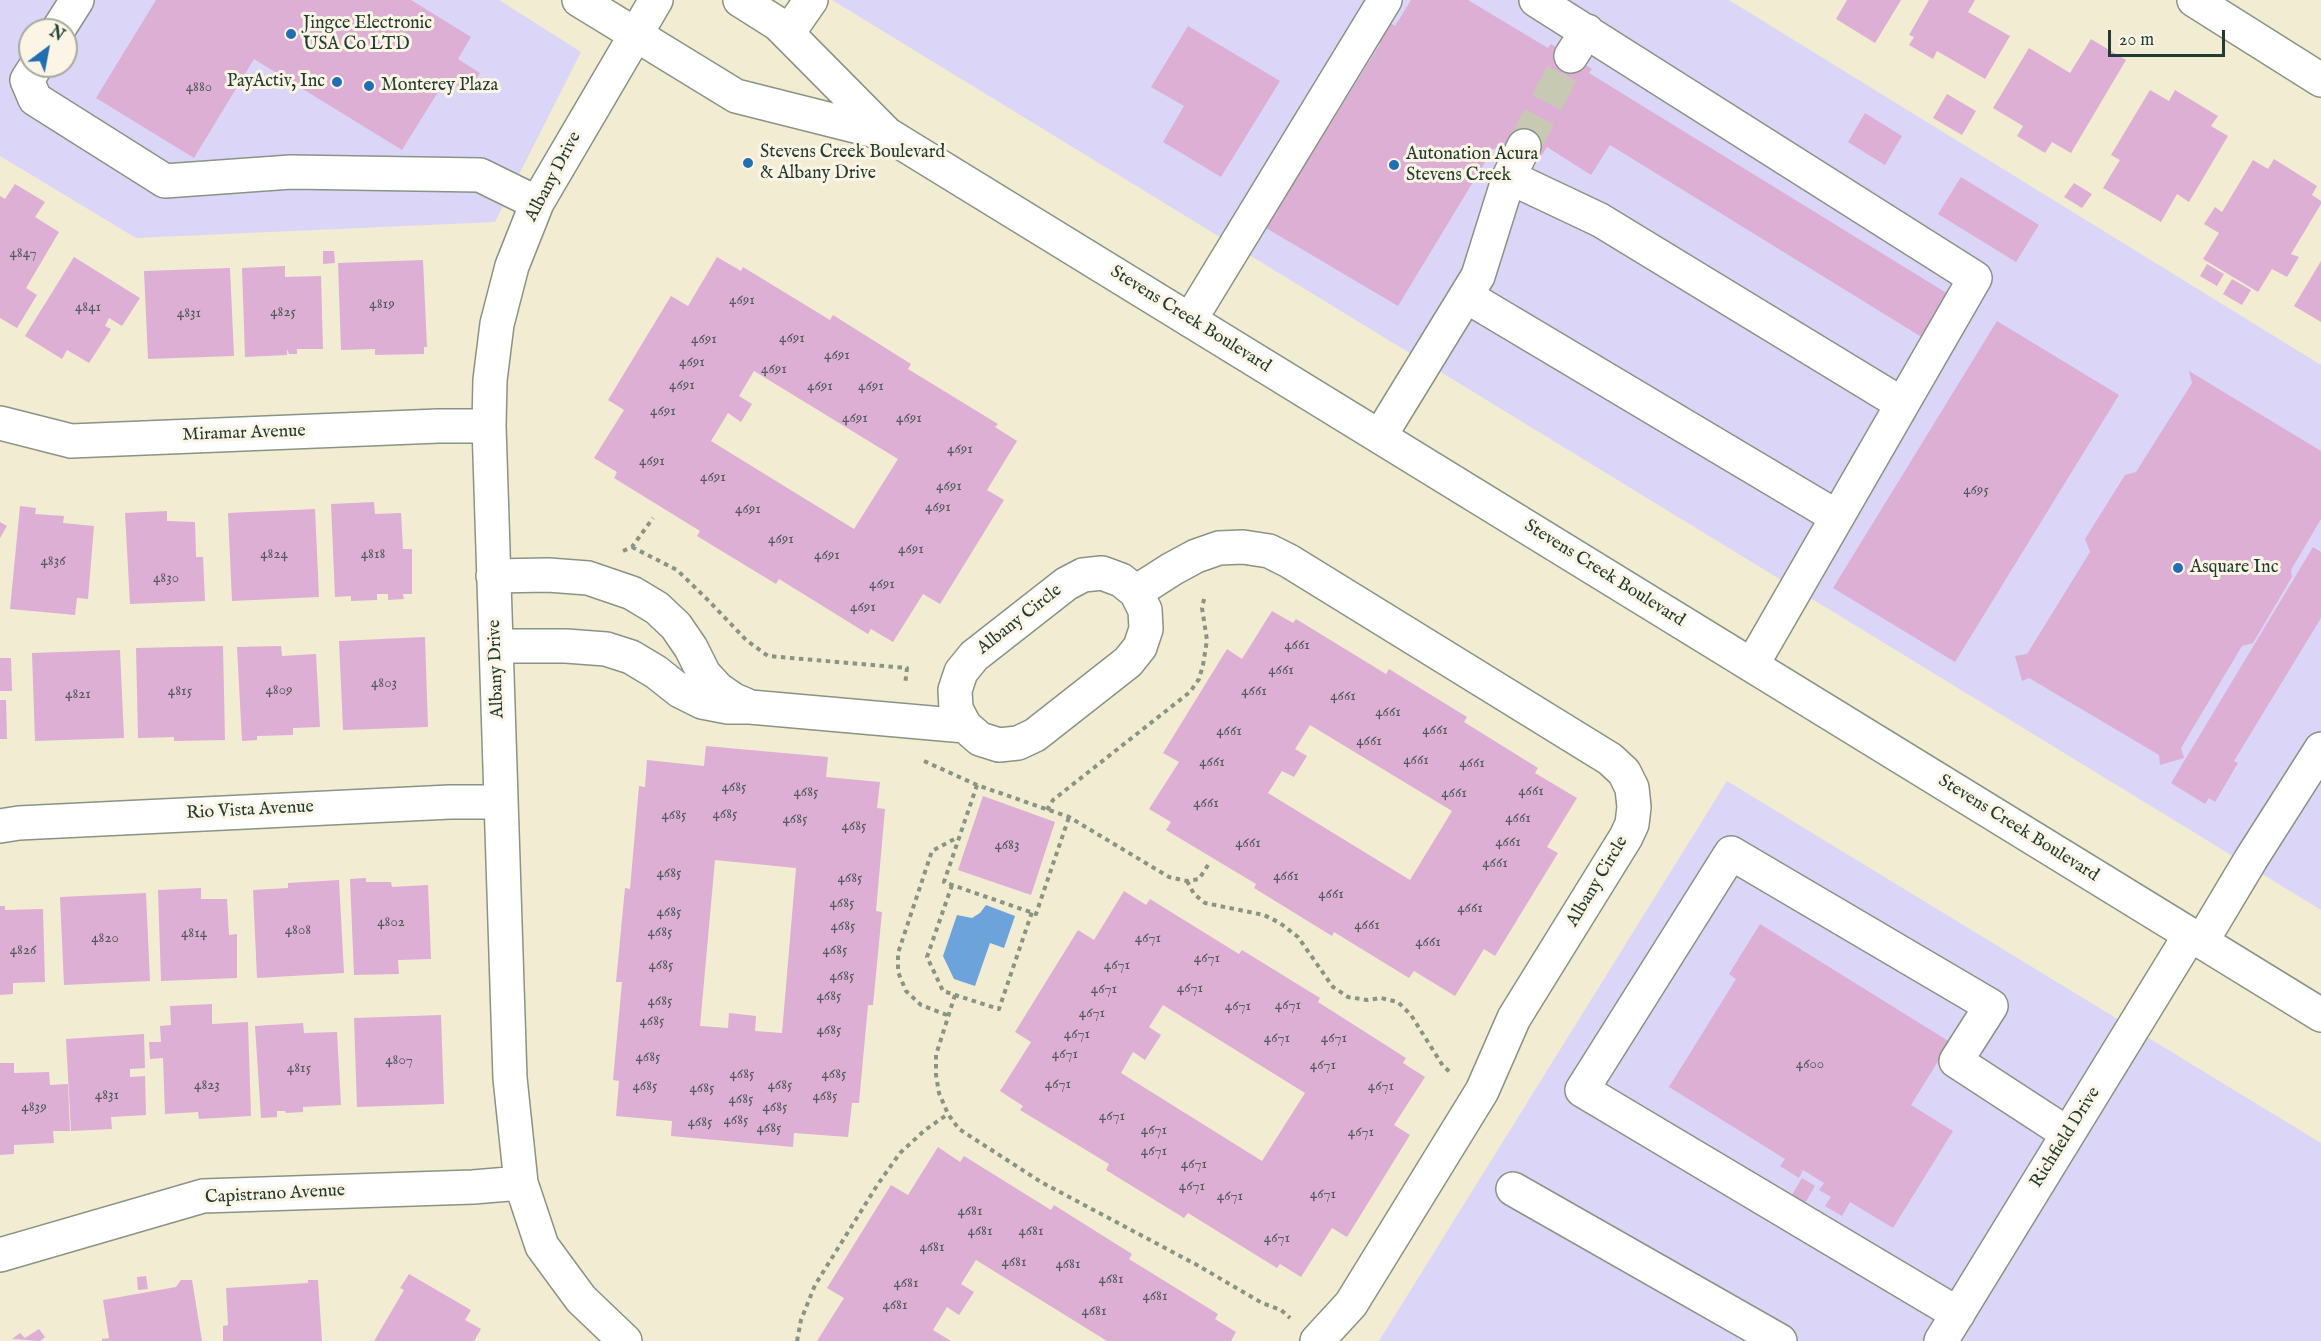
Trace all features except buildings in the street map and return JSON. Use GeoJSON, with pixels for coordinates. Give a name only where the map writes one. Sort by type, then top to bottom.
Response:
{"type":"FeatureCollection","features":[{"type":"Feature","properties":{"kind":"street"},"geometry":{"type":"LineString","coordinates":[[66,18],[77,0]]}},
{"type":"Feature","properties":{"kind":"street","name":"Stevens Creek Boulevard"},"geometry":{"type":"LineString","coordinates":[[579,0],[736,96],[887,134]]}},
{"type":"Feature","properties":{"kind":"street","name":"Albany Drive"},"geometry":{"type":"LineString","coordinates":[[626,1341],[581,1299],[542,1246],[521,1183],[510,1078],[489,426],[490,380],[497,324],[512,266],[537,203],[656,0]]}},
{"type":"Feature","properties":{"kind":"street","name":"Stevens Creek Boulevard"},"geometry":{"type":"LineString","coordinates":[[740,0],[788,33],[887,134],[2321,1015]]}},
{"type":"Feature","properties":{"kind":"street"},"geometry":{"type":"LineString","coordinates":[[788,33],[811,0]]}},
{"type":"Feature","properties":{"kind":"street"},"geometry":{"type":"LineString","coordinates":[[1190,320],[1384,0]]}},
{"type":"Feature","properties":{"kind":"street"},"geometry":{"type":"LineString","coordinates":[[1536,0],[1579,43],[1975,278],[1752,665]]}},
{"type":"Feature","properties":{"kind":"street"},"geometry":{"type":"LineString","coordinates":[[2194,0],[2321,80]]}},
{"type":"Feature","properties":{"kind":"street"},"geometry":{"type":"LineString","coordinates":[[28,78],[27,80],[35,99],[165,181],[291,172],[480,175],[537,203]]}},
{"type":"Feature","properties":{"kind":"street"},"geometry":{"type":"LineString","coordinates":[[1380,436],[1478,276],[1509,177],[1524,146]]}},
{"type":"Feature","properties":{"kind":"street"},"geometry":{"type":"LineString","coordinates":[[1509,177],[1600,220],[1902,404]]}},
{"type":"Feature","properties":{"kind":"street"},"geometry":{"type":"LineString","coordinates":[[1467,296],[1837,517]]}},
{"type":"Feature","properties":{"kind":"street","name":"Miramar Avenue"},"geometry":{"type":"LineString","coordinates":[[0,423],[71,441],[438,426],[489,426]]}},
{"type":"Feature","properties":{"kind":"street","name":"Albany Circle"},"geometry":{"type":"LineString","coordinates":[[965,726],[956,709],[955,690],[961,672],[974,657],[1066,584],[1083,575],[1102,573],[1121,580],[1136,592],[1188,560],[1219,548],[1243,547],[1269,551],[1289,561],[1610,759],[1624,772],[1632,788],[1634,807],[1632,824],[1626,837],[1514,1018],[1482,1091],[1351,1305],[1307,1333]]}},
{"type":"Feature","properties":{"kind":"street"},"geometry":{"type":"LineString","coordinates":[[494,576],[548,575],[588,578],[632,593],[657,608],[676,626],[691,648],[704,674],[718,689],[750,707]]}},
{"type":"Feature","properties":{"kind":"street"},"geometry":{"type":"LineString","coordinates":[[496,646],[566,646],[606,649],[631,657],[681,691],[702,702],[728,707],[965,726],[980,739],[999,745],[1018,743],[1035,735],[1128,662],[1140,647],[1146,629],[1145,610],[1136,592]]}},
{"type":"Feature","properties":{"kind":"street"},"geometry":{"type":"LineString","coordinates":[[656,672],[682,635]]}},
{"type":"Feature","properties":{"kind":"street","name":"Richfield Drive"},"geometry":{"type":"LineString","coordinates":[[1950,1328],[2068,1134],[2196,938],[2251,859],[2321,749]]}},
{"type":"Feature","properties":{"kind":"street","name":"Rio Vista Avenue"},"geometry":{"type":"LineString","coordinates":[[0,826],[19,823],[438,802],[501,802]]}},
{"type":"Feature","properties":{"kind":"street"},"geometry":{"type":"LineString","coordinates":[[1950,1328],[1582,1090],[1731,853],[1991,1006],[1956,1061],[2068,1134]]}},
{"type":"Feature","properties":{"kind":"street","name":"Capistrano Avenue"},"geometry":{"type":"LineString","coordinates":[[0,1255],[203,1196],[473,1187],[521,1183]]}},
{"type":"Feature","properties":{"kind":"street"},"geometry":{"type":"LineString","coordinates":[[1513,1189],[1762,1337]]}},
{"type":"Feature","properties":{"kind":"path"},"geometry":{"type":"LineString","coordinates":[[619,553],[632,547],[653,518]]}},
{"type":"Feature","properties":{"kind":"path"},"geometry":{"type":"LineString","coordinates":[[1047,810],[1053,800],[1190,692],[1199,679],[1207,640],[1202,608],[1219,548]]}},
{"type":"Feature","properties":{"kind":"path"},"geometry":{"type":"LineString","coordinates":[[977,785],[944,882],[952,885],[1036,914],[1069,817]]}},
{"type":"Feature","properties":{"kind":"path"},"geometry":{"type":"LineString","coordinates":[[947,1015],[921,1005],[906,991],[898,972],[898,953],[932,851],[959,837]]}},
{"type":"Feature","properties":{"kind":"path"},"geometry":{"type":"LineString","coordinates":[[1187,881],[1194,894],[1205,903],[1264,915],[1280,923],[1298,937],[1333,987],[1348,997],[1367,1000],[1381,998],[1398,1002],[1411,1015],[1443,1066],[1461,1081],[1482,1091]]}},
{"type":"Feature","properties":{"kind":"path"},"geometry":{"type":"LineString","coordinates":[[952,885],[927,957],[944,991],[954,995],[999,1010],[1032,912]]}},
{"type":"Feature","properties":{"kind":"path"},"geometry":{"type":"LineString","coordinates":[[954,995],[936,1055],[936,1075],[939,1093],[948,1114],[959,1129],[1041,1182],[1197,1265],[1262,1303],[1281,1310],[1307,1333]]}},
{"type":"Feature","properties":{"kind":"path"},"geometry":{"type":"LineString","coordinates":[[798,1341],[801,1320],[815,1285],[878,1184],[900,1153],[924,1130],[948,1114]]}},
{"type":"Feature","properties":{"kind":"shaded area"},"geometry":{"type":"Polygon","coordinates":[[[0,0],[499,0],[581,52],[495,222],[136,238],[0,156],[0,0]]]}},
{"type":"Feature","properties":{"kind":"shaded area"},"geometry":{"type":"Polygon","coordinates":[[[832,0],[1729,0],[2321,365],[2321,910],[832,0]]]}},
{"type":"Feature","properties":{"kind":"shaded area"},"geometry":{"type":"Polygon","coordinates":[[[1727,781],[2321,1143],[2321,1341],[1379,1341],[1727,781]]]}},
{"type":"Feature","properties":{"kind":"water"},"geometry":{"type":"Polygon","coordinates":[[[986,905],[1015,916],[1004,948],[990,943],[975,986],[954,979],[943,956],[957,915],[972,918],[986,905]]]}},
{"type":"Feature","properties":{"kind":"tunnel"},"geometry":{"type":"LineString","coordinates":[[1524,146],[1571,56]]}},
{"type":"Feature","properties":{"kind":"place","name":"Jingce Electronic USA Co LTD"},"geometry":{"type":"Point","coordinates":[291,34]}},
{"type":"Feature","properties":{"kind":"place","name":"PayActiv, Inc"},"geometry":{"type":"Point","coordinates":[337,82]}},
{"type":"Feature","properties":{"kind":"place","name":"Monterey Plaza"},"geometry":{"type":"Point","coordinates":[369,86]}},
{"type":"Feature","properties":{"kind":"place","name":"Stevens Creek Boulevard & Albany Drive"},"geometry":{"type":"Point","coordinates":[748,163]}},
{"type":"Feature","properties":{"kind":"place","name":"Autonation Acura Stevens Creek"},"geometry":{"type":"Point","coordinates":[1394,165]}},
{"type":"Feature","properties":{"kind":"place","name":"Asquare Inc"},"geometry":{"type":"Point","coordinates":[2178,568]}}]}
